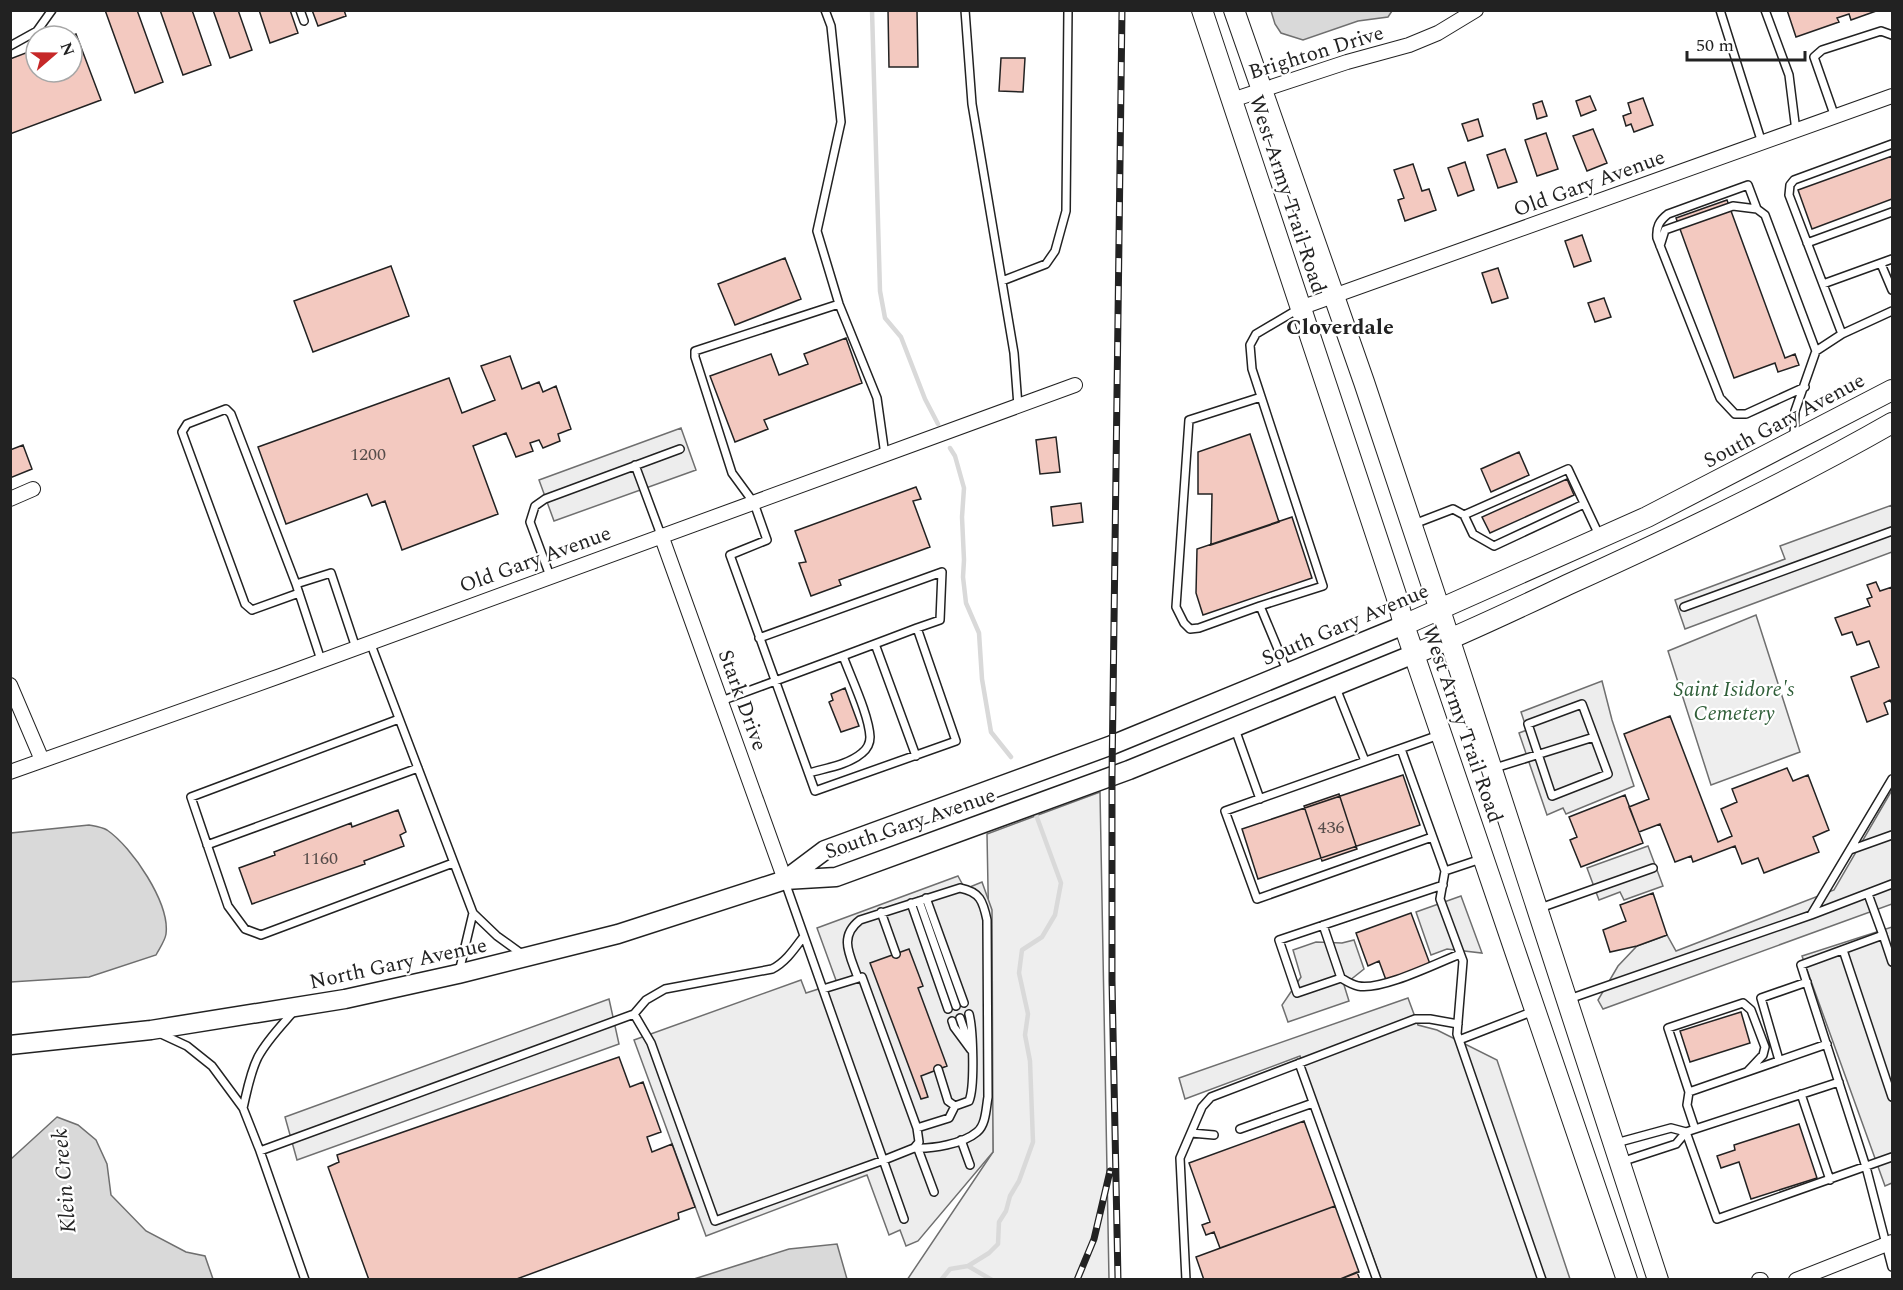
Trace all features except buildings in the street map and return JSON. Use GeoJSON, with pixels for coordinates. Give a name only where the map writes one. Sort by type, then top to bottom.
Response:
{"type":"FeatureCollection","features":[{"type":"Feature","properties":{"kind":"main road","name":"West Army Trail Road"},"geometry":{"type":"LineString","coordinates":[[1202,10],[1404,625],[1627,1280]]}},
{"type":"Feature","properties":{"kind":"main road","name":"West Army Trail Road"},"geometry":{"type":"LineString","coordinates":[[1234,10],[1412,525],[1658,1280]]}},
{"type":"Feature","properties":{"kind":"main road","name":"South Gary Avenue"},"geometry":{"type":"LineString","coordinates":[[1404,625],[1601,539],[1893,390]]}},
{"type":"Feature","properties":{"kind":"main road","name":"South Gary Avenue"},"geometry":{"type":"LineString","coordinates":[[1414,654],[1750,500],[1893,423]]}},
{"type":"Feature","properties":{"kind":"street","name":"Brighton Drive"},"geometry":{"type":"LineString","coordinates":[[1232,100],[1347,62],[1410,45],[1438,33],[1472,12]]}},
{"type":"Feature","properties":{"kind":"street","name":"Old Gary Avenue"},"geometry":{"type":"LineString","coordinates":[[1300,309],[1893,96]]}},
{"type":"Feature","properties":{"kind":"street","name":"Old Gary Avenue"},"geometry":{"type":"LineString","coordinates":[[10,772],[1075,385]]}},
{"type":"Feature","properties":{"kind":"street"},"geometry":{"type":"LineString","coordinates":[[10,499],[33,489]]}},
{"type":"Feature","properties":{"kind":"street","name":"Stark Drive"},"geometry":{"type":"LineString","coordinates":[[661,535],[785,880]]}},
{"type":"Feature","properties":{"kind":"street","name":"South Gary Avenue"},"geometry":{"type":"LineString","coordinates":[[785,880],[825,850],[1091,753],[1289,674],[1404,625]]}},
{"type":"Feature","properties":{"kind":"street","name":"South Gary Avenue"},"geometry":{"type":"LineString","coordinates":[[785,880],[836,877],[1129,770],[1414,654]]}},
{"type":"Feature","properties":{"kind":"street"},"geometry":{"type":"LineString","coordinates":[[10,685],[42,760]]}},
{"type":"Feature","properties":{"kind":"street","name":"North Gary Avenue"},"geometry":{"type":"LineString","coordinates":[[10,1045],[151,1030],[297,1008],[458,974],[618,934],[785,880]]}},
{"type":"Feature","properties":{"kind":"street"},"geometry":{"type":"LineString","coordinates":[[1796,1280],[1890,1244]]}},
{"type":"Feature","properties":{"kind":"lane"},"geometry":{"type":"LineString","coordinates":[[10,46],[37,31],[52,10]]}},
{"type":"Feature","properties":{"kind":"lane"},"geometry":{"type":"LineString","coordinates":[[300,10],[304,21]]}},
{"type":"Feature","properties":{"kind":"lane"},"geometry":{"type":"LineString","coordinates":[[825,10],[831,26],[841,122],[831,158],[817,231],[840,304],[877,398],[885,455]]}},
{"type":"Feature","properties":{"kind":"lane"},"geometry":{"type":"LineString","coordinates":[[964,10],[972,104],[1014,353],[1018,406]]}},
{"type":"Feature","properties":{"kind":"lane"},"geometry":{"type":"LineString","coordinates":[[1002,281],[1046,264],[1055,251],[1066,212],[1068,10]]}},
{"type":"Feature","properties":{"kind":"lane"},"geometry":{"type":"LineString","coordinates":[[1720,10],[1762,143]]}},
{"type":"Feature","properties":{"kind":"lane"},"geometry":{"type":"LineString","coordinates":[[1765,10],[1789,75],[1796,131]]}},
{"type":"Feature","properties":{"kind":"lane"},"geometry":{"type":"LineString","coordinates":[[1835,117],[1814,57],[1822,50],[1881,30],[1893,35]]}},
{"type":"Feature","properties":{"kind":"lane"},"geometry":{"type":"LineString","coordinates":[[1842,334],[1789,195],[1790,185],[1794,180],[1893,144]]}},
{"type":"Feature","properties":{"kind":"lane"},"geometry":{"type":"LineString","coordinates":[[1757,209],[1748,185],[1668,214],[1660,221],[1657,231],[1660,246],[1720,398],[1735,414],[1746,414],[1804,387]]}},
{"type":"Feature","properties":{"kind":"lane"},"geometry":{"type":"LineString","coordinates":[[1660,246],[1665,230],[1733,206],[1757,209],[1764,214],[1816,351]]}},
{"type":"Feature","properties":{"kind":"lane"},"geometry":{"type":"LineString","coordinates":[[1807,243],[1893,212]]}},
{"type":"Feature","properties":{"kind":"lane"},"geometry":{"type":"LineString","coordinates":[[1823,284],[1893,259]]}},
{"type":"Feature","properties":{"kind":"lane"},"geometry":{"type":"LineString","coordinates":[[1881,264],[1893,290]]}},
{"type":"Feature","properties":{"kind":"lane"},"geometry":{"type":"LineString","coordinates":[[840,304],[696,351],[695,357],[732,473],[754,503],[767,540],[730,555],[815,790],[956,741],[917,628]]}},
{"type":"Feature","properties":{"kind":"lane"},"geometry":{"type":"LineString","coordinates":[[1262,397],[1189,420],[1176,606],[1184,623],[1190,629],[1199,628],[1323,586],[1262,397],[1252,369],[1250,345],[1256,334],[1300,309]]}},
{"type":"Feature","properties":{"kind":"lane"},"geometry":{"type":"LineString","coordinates":[[1795,442],[1795,411],[1816,351],[1842,334],[1893,311]]}},
{"type":"Feature","properties":{"kind":"lane"},"geometry":{"type":"LineString","coordinates":[[299,593],[252,610],[244,604],[182,432],[187,424],[225,409],[231,414],[296,584],[299,593],[321,660]]}},
{"type":"Feature","properties":{"kind":"lane"},"geometry":{"type":"LineString","coordinates":[[550,576],[530,522],[535,506],[544,499],[680,449]]}},
{"type":"Feature","properties":{"kind":"lane"},"geometry":{"type":"LineString","coordinates":[[635,465],[661,535]]}},
{"type":"Feature","properties":{"kind":"lane"},"geometry":{"type":"LineString","coordinates":[[1464,515],[1568,470],[1601,539]]}},
{"type":"Feature","properties":{"kind":"lane"},"geometry":{"type":"LineString","coordinates":[[1412,525],[1453,509],[1464,515],[1473,534],[1494,546],[1584,504]]}},
{"type":"Feature","properties":{"kind":"lane"},"geometry":{"type":"LineString","coordinates":[[1684,607],[1893,531]]}},
{"type":"Feature","properties":{"kind":"lane"},"geometry":{"type":"LineString","coordinates":[[296,584],[331,573],[356,648]]}},
{"type":"Feature","properties":{"kind":"lane"},"geometry":{"type":"LineString","coordinates":[[720,701],[940,620],[942,573],[759,638]]}},
{"type":"Feature","properties":{"kind":"lane"},"geometry":{"type":"LineString","coordinates":[[1260,606],[1289,674]]}},
{"type":"Feature","properties":{"kind":"lane"},"geometry":{"type":"LineString","coordinates":[[370,642],[473,913],[497,936],[526,957]]}},
{"type":"Feature","properties":{"kind":"lane"},"geometry":{"type":"LineString","coordinates":[[874,644],[916,756]]}},
{"type":"Feature","properties":{"kind":"lane"},"geometry":{"type":"LineString","coordinates":[[809,773],[851,760],[869,745],[867,720],[843,656]]}},
{"type":"Feature","properties":{"kind":"lane"},"geometry":{"type":"LineString","coordinates":[[1335,686],[1365,761]]}},
{"type":"Feature","properties":{"kind":"lane"},"geometry":{"type":"LineString","coordinates":[[1582,704],[1594,736],[1608,774],[1552,796],[1528,724],[1582,704]]}},
{"type":"Feature","properties":{"kind":"lane"},"geometry":{"type":"LineString","coordinates":[[399,719],[191,797],[228,906],[245,929],[261,935],[453,863]]}},
{"type":"Feature","properties":{"kind":"lane"},"geometry":{"type":"LineString","coordinates":[[1235,727],[1260,799]]}},
{"type":"Feature","properties":{"kind":"lane"},"geometry":{"type":"LineString","coordinates":[[1432,837],[1257,899],[1226,811],[1442,734]]}},
{"type":"Feature","properties":{"kind":"lane"},"geometry":{"type":"LineString","coordinates":[[1492,769],[1594,736]]}},
{"type":"Feature","properties":{"kind":"lane"},"geometry":{"type":"LineString","coordinates":[[1401,749],[1445,872],[1440,899],[1463,961],[1457,1034],[1542,1280]]}},
{"type":"Feature","properties":{"kind":"lane"},"geometry":{"type":"LineString","coordinates":[[207,845],[418,768]]}},
{"type":"Feature","properties":{"kind":"lane"},"geometry":{"type":"LineString","coordinates":[[1811,915],[1891,783]]}},
{"type":"Feature","properties":{"kind":"lane"},"geometry":{"type":"LineString","coordinates":[[1850,850],[1893,835]]}},
{"type":"Feature","properties":{"kind":"lane"},"geometry":{"type":"LineString","coordinates":[[1445,872],[1482,858]]}},
{"type":"Feature","properties":{"kind":"lane"},"geometry":{"type":"LineString","coordinates":[[1537,909],[1653,868]]}},
{"type":"Feature","properties":{"kind":"lane"},"geometry":{"type":"LineString","coordinates":[[785,880],[904,1219]]}},
{"type":"Feature","properties":{"kind":"lane"},"geometry":{"type":"LineString","coordinates":[[1566,1000],[1811,915],[1893,884]]}},
{"type":"Feature","properties":{"kind":"lane"},"geometry":{"type":"LineString","coordinates":[[1341,978],[1297,993],[1279,940],[1443,885]]}},
{"type":"Feature","properties":{"kind":"lane"},"geometry":{"type":"LineString","coordinates":[[634,1014],[651,1043],[715,1221],[916,1148],[940,1147],[961,1140],[977,1132],[983,1124],[987,1104],[987,920],[982,902],[971,890],[960,888],[878,913],[856,923],[848,935],[847,943],[850,953],[917,1128],[920,1142],[916,1148]]}},
{"type":"Feature","properties":{"kind":"lane"},"geometry":{"type":"LineString","coordinates":[[1868,894],[1893,962]]}},
{"type":"Feature","properties":{"kind":"lane"},"geometry":{"type":"LineString","coordinates":[[919,901],[964,1003]]}},
{"type":"Feature","properties":{"kind":"lane"},"geometry":{"type":"LineString","coordinates":[[919,901],[952,1007]]}},
{"type":"Feature","properties":{"kind":"lane"},"geometry":{"type":"LineString","coordinates":[[458,974],[473,913]]}},
{"type":"Feature","properties":{"kind":"lane"},"geometry":{"type":"LineString","coordinates":[[878,913],[896,954]]}},
{"type":"Feature","properties":{"kind":"lane"},"geometry":{"type":"LineString","coordinates":[[1323,925],[1341,978],[1357,986],[1369,987],[1387,982],[1461,954]]}},
{"type":"Feature","properties":{"kind":"lane"},"geometry":{"type":"LineString","coordinates":[[1884,935],[1801,965],[1890,1244],[1893,1267]]}},
{"type":"Feature","properties":{"kind":"lane"},"geometry":{"type":"LineString","coordinates":[[260,1151],[634,1014],[646,1000],[665,989],[772,969],[792,953],[804,936]]}},
{"type":"Feature","properties":{"kind":"lane"},"geometry":{"type":"LineString","coordinates":[[1843,950],[1893,1097]]}},
{"type":"Feature","properties":{"kind":"lane"},"geometry":{"type":"LineString","coordinates":[[823,989],[860,977]]}},
{"type":"Feature","properties":{"kind":"lane"},"geometry":{"type":"LineString","coordinates":[[1779,1060],[1761,998],[1806,982]]}},
{"type":"Feature","properties":{"kind":"lane"},"geometry":{"type":"LineString","coordinates":[[1695,1129],[1686,1105],[1689,1092],[1668,1028],[1743,1004],[1751,1010],[1765,1047],[1763,1055],[1748,1071]]}},
{"type":"Feature","properties":{"kind":"lane"},"geometry":{"type":"LineString","coordinates":[[243,1108],[258,1057],[276,1031],[297,1008]]}},
{"type":"Feature","properties":{"kind":"lane"},"geometry":{"type":"LineString","coordinates":[[1459,1040],[1536,1010]]}},
{"type":"Feature","properties":{"kind":"lane"},"geometry":{"type":"LineString","coordinates":[[917,1128],[949,1118],[955,1106],[969,1101],[972,1094],[969,1014]]}},
{"type":"Feature","properties":{"kind":"lane"},"geometry":{"type":"LineString","coordinates":[[960,1018],[972,1050]]}},
{"type":"Feature","properties":{"kind":"lane"},"geometry":{"type":"LineString","coordinates":[[1186,1280],[1180,1158],[1202,1107],[1211,1097],[1415,1019],[1458,1024]]}},
{"type":"Feature","properties":{"kind":"lane"},"geometry":{"type":"LineString","coordinates":[[952,1021],[972,1050]]}},
{"type":"Feature","properties":{"kind":"lane"},"geometry":{"type":"LineString","coordinates":[[151,1030],[187,1046],[206,1061],[243,1108],[305,1280]]}},
{"type":"Feature","properties":{"kind":"lane"},"geometry":{"type":"LineString","coordinates":[[1689,1092],[1827,1044]]}},
{"type":"Feature","properties":{"kind":"lane"},"geometry":{"type":"LineString","coordinates":[[1299,1063],[1377,1280]]}},
{"type":"Feature","properties":{"kind":"lane"},"geometry":{"type":"LineString","coordinates":[[938,1069],[948,1101],[955,1106]]}},
{"type":"Feature","properties":{"kind":"lane"},"geometry":{"type":"LineString","coordinates":[[1616,1154],[1676,1144],[1686,1132],[1839,1082]]}},
{"type":"Feature","properties":{"kind":"lane"},"geometry":{"type":"LineString","coordinates":[[1801,1094],[1830,1180]]}},
{"type":"Feature","properties":{"kind":"lane"},"geometry":{"type":"LineString","coordinates":[[1240,1129],[1313,1103]]}},
{"type":"Feature","properties":{"kind":"lane"},"geometry":{"type":"LineString","coordinates":[[1616,1154],[1671,1128],[1686,1132]]}},
{"type":"Feature","properties":{"kind":"lane"},"geometry":{"type":"LineString","coordinates":[[1686,1132],[1717,1220],[1893,1157]]}},
{"type":"Feature","properties":{"kind":"lane"},"geometry":{"type":"LineString","coordinates":[[1191,1133],[1214,1135]]}},
{"type":"Feature","properties":{"kind":"lane"},"geometry":{"type":"LineString","coordinates":[[961,1140],[970,1165]]}},
{"type":"Feature","properties":{"kind":"lane"},"geometry":{"type":"LineString","coordinates":[[916,1148],[934,1192]]}},
{"type":"Feature","properties":{"kind":"green space","name":"Saint Isidore's Cemetery"},"geometry":{"type":"Polygon","coordinates":[[[1756,615],[1800,752],[1711,785],[1668,651],[1756,615]]]}},
{"type":"Feature","properties":{"kind":"green space"},"geometry":{"type":"Polygon","coordinates":[[[1100,792],[1109,1279],[907,1280],[993,1152],[987,834],[1100,792]]]}},
{"type":"Feature","properties":{"kind":"shaded area"},"geometry":{"type":"Polygon","coordinates":[[[681,428],[696,470],[554,521],[539,480],[681,428]]]}},
{"type":"Feature","properties":{"kind":"shaded area"},"geometry":{"type":"Polygon","coordinates":[[[1892,505],[1892,552],[1685,629],[1675,600],[1785,559],[1780,546],[1892,505]]]}},
{"type":"Feature","properties":{"kind":"shaded area"},"geometry":{"type":"Polygon","coordinates":[[[1602,681],[1612,720],[1634,786],[1566,814],[1563,808],[1547,815],[1519,733],[1527,730],[1521,712],[1602,681]]]}},
{"type":"Feature","properties":{"kind":"shaded area"},"geometry":{"type":"Polygon","coordinates":[[[1892,790],[1892,904],[1603,1009],[1598,1000],[1618,966],[1637,946],[1667,935],[1676,951],[1834,890],[1892,790]]]}},
{"type":"Feature","properties":{"kind":"shaded area"},"geometry":{"type":"Polygon","coordinates":[[[1648,846],[1663,886],[1624,900],[1620,892],[1599,900],[1587,868],[1648,846]]]}},
{"type":"Feature","properties":{"kind":"shaded area"},"geometry":{"type":"Polygon","coordinates":[[[958,876],[965,889],[982,882],[992,910],[993,1152],[918,1241],[906,1246],[900,1230],[889,1235],[867,1175],[706,1236],[634,1040],[801,980],[806,993],[837,983],[817,928],[958,876]]]}},
{"type":"Feature","properties":{"kind":"shaded area"},"geometry":{"type":"Polygon","coordinates":[[[1461,896],[1482,953],[1447,949],[1431,955],[1416,912],[1461,896]]]}},
{"type":"Feature","properties":{"kind":"shaded area"},"geometry":{"type":"Polygon","coordinates":[[[1892,927],[1892,1183],[1885,1186],[1802,956],[1892,927]]]}},
{"type":"Feature","properties":{"kind":"shaded area"},"geometry":{"type":"Polygon","coordinates":[[[1354,940],[1364,969],[1344,985],[1349,1001],[1288,1022],[1282,1005],[1301,977],[1293,950],[1316,942],[1342,943],[1354,940]]]}},
{"type":"Feature","properties":{"kind":"shaded area"},"geometry":{"type":"Polygon","coordinates":[[[1408,998],[1418,1025],[1437,1030],[1497,1060],[1570,1279],[1381,1279],[1300,1056],[1185,1099],[1179,1078],[1408,998]]]}},
{"type":"Feature","properties":{"kind":"shaded area"},"geometry":{"type":"Polygon","coordinates":[[[609,999],[619,1044],[297,1160],[285,1117],[609,999]]]}},
{"type":"Feature","properties":{"kind":"water"},"geometry":{"type":"Polygon","coordinates":[[[1271,10],[1392,11],[1388,17],[1358,21],[1303,40],[1281,33],[1275,24],[1271,10]]]}},
{"type":"Feature","properties":{"kind":"water"},"geometry":{"type":"Polygon","coordinates":[[[89,825],[105,829],[117,838],[138,862],[162,907],[166,921],[166,934],[163,942],[156,955],[89,977],[11,982],[11,833],[89,825]]]}},
{"type":"Feature","properties":{"kind":"water"},"geometry":{"type":"Polygon","coordinates":[[[57,1117],[78,1125],[96,1140],[107,1164],[111,1195],[146,1231],[186,1252],[205,1256],[213,1279],[11,1279],[11,1159],[57,1117]]]}},
{"type":"Feature","properties":{"kind":"water"},"geometry":{"type":"Polygon","coordinates":[[[837,1244],[847,1279],[694,1279],[789,1249],[837,1244]]]}},
{"type":"Feature","properties":{"kind":"waterway"},"geometry":{"type":"LineString","coordinates":[[872,10],[880,291],[885,318],[901,337],[925,399],[938,424]]}},
{"type":"Feature","properties":{"kind":"waterway"},"geometry":{"type":"LineString","coordinates":[[950,448],[955,456],[964,488],[963,577],[966,603],[979,633],[982,679],[991,732],[1011,757]]}},
{"type":"Feature","properties":{"kind":"waterway"},"geometry":{"type":"LineString","coordinates":[[968,1266],[989,1253],[998,1244],[999,1222],[1019,1181],[1033,1142],[1030,1061],[1025,1035],[1028,1014],[1019,973],[1022,950],[1042,937],[1055,915],[1061,883],[1035,812]]}},
{"type":"Feature","properties":{"kind":"waterway","name":"Klein Creek"},"geometry":{"type":"LineString","coordinates":[[941,1280],[950,1269],[968,1266],[992,1280]]}},
{"type":"Feature","properties":{"kind":"railway"},"geometry":{"type":"LineString","coordinates":[[1118,1280],[1112,981],[1112,776],[1122,10]]}},
{"type":"Feature","properties":{"kind":"railway"},"geometry":{"type":"LineString","coordinates":[[1077,1280],[1094,1239],[1110,1171]]}},
{"type":"Feature","properties":{"kind":"district","name":"Cloverdale"},"geometry":{"type":"Point","coordinates":[1340,326]}}]}
